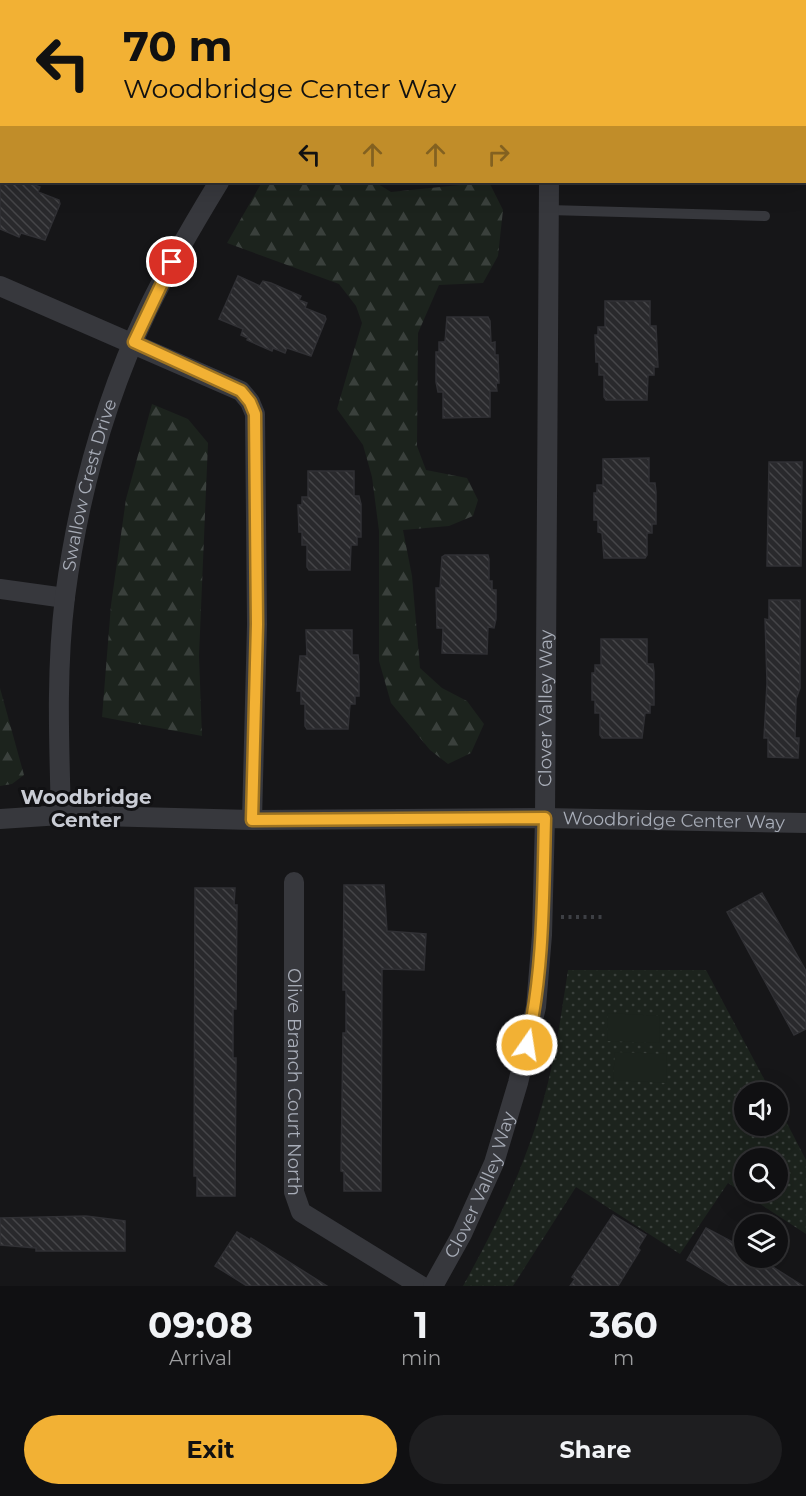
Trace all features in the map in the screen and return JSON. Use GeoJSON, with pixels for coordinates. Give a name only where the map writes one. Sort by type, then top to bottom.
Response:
{"type":"FeatureCollection","features":[{"type":"Feature","properties":{"kind":"street","name":"Swallow Crest Drive"},"geometry":{"type":"LineString","coordinates":[[61,815],[60,690],[65,598],[86,488],[106,415],[134,342],[163,280],[218,183]]}},
{"type":"Feature","properties":{"kind":"street","name":"Clover Valley Way"},"geometry":{"type":"LineString","coordinates":[[433,1286],[462,1234],[494,1163],[518,1083],[536,1007],[542,934],[545,818],[549,183]]}},
{"type":"Feature","properties":{"kind":"street"},"geometry":{"type":"LineString","coordinates":[[0,286],[134,342],[241,391],[250,402],[255,414],[257,624],[252,820]]}},
{"type":"Feature","properties":{"kind":"street"},"geometry":{"type":"LineString","coordinates":[[0,589],[65,598]]}},
{"type":"Feature","properties":{"kind":"street","name":"Woodbridge Center Way"},"geometry":{"type":"LineString","coordinates":[[0,819],[61,815],[252,820],[545,818],[806,824]]}},
{"type":"Feature","properties":{"kind":"street","name":"Olive Branch Court North"},"geometry":{"type":"LineString","coordinates":[[294,882],[294,1192],[300,1212],[421,1286]]}},
{"type":"Feature","properties":{"kind":"lane"},"geometry":{"type":"LineString","coordinates":[[549,210],[765,216]]}},
{"type":"Feature","properties":{"kind":"path"},"geometry":{"type":"LineString","coordinates":[[560,917],[605,917]]}},
{"type":"Feature","properties":{"kind":"green space"},"geometry":{"type":"Polygon","coordinates":[[[261,183],[377,183],[391,192],[490,183],[503,210],[498,256],[483,283],[439,285],[418,333],[417,446],[426,470],[467,478],[478,500],[473,516],[449,526],[403,530],[412,576],[420,668],[442,688],[467,701],[484,724],[471,753],[448,764],[430,750],[391,703],[379,661],[379,531],[372,477],[363,445],[337,409],[362,323],[356,306],[339,284],[227,243],[261,183]]]}},
{"type":"Feature","properties":{"kind":"green space"},"geometry":{"type":"Polygon","coordinates":[[[152,404],[188,419],[208,443],[199,656],[202,736],[102,717],[111,605],[126,499],[152,404]]]}},
{"type":"Feature","properties":{"kind":"green space"},"geometry":{"type":"Polygon","coordinates":[[[0,688],[24,775],[12,784],[0,786],[0,688]]]}},
{"type":"Feature","properties":{"kind":"green space"},"geometry":{"type":"Polygon","coordinates":[[[568,970],[706,970],[766,1082],[734,1082],[734,1136],[788,1136],[788,1125],[806,1160],[806,1234],[788,1222],[788,1214],[775,1214],[757,1202],[788,1202],[788,1148],[734,1148],[734,1187],[728,1183],[680,1254],[576,1187],[513,1286],[463,1286],[508,1198],[527,1152],[551,1072],[568,970]]]}},
{"type":"Feature","properties":{"kind":"green space"},"geometry":{"type":"Polygon","coordinates":[[[608,1013],[660,1016],[659,1043],[607,1041],[608,1013]]]}},
{"type":"Feature","properties":{"kind":"green space"},"geometry":{"type":"Polygon","coordinates":[[[615,1052],[667,1054],[666,1083],[613,1080],[615,1052]]]}},
{"type":"Feature","properties":{"kind":"building"},"geometry":{"type":"Polygon","coordinates":[[[0,183],[29,183],[40,187],[38,192],[59,200],[60,204],[45,240],[21,233],[19,237],[0,229],[0,183]]]}},
{"type":"Feature","properties":{"kind":"building"},"geometry":{"type":"Polygon","coordinates":[[[238,276],[260,286],[263,281],[271,283],[301,296],[299,300],[307,303],[305,308],[325,316],[326,319],[311,356],[287,348],[285,353],[273,348],[272,351],[247,340],[248,338],[241,335],[243,329],[219,319],[238,276]]]}},
{"type":"Feature","properties":{"kind":"building"},"geometry":{"type":"Polygon","coordinates":[[[605,301],[650,301],[650,326],[656,326],[658,367],[654,367],[654,375],[648,375],[647,400],[606,400],[604,397],[604,375],[599,375],[599,362],[596,362],[595,335],[598,335],[598,327],[605,327],[605,301]]]}},
{"type":"Feature","properties":{"kind":"building"},"geometry":{"type":"Polygon","coordinates":[[[447,317],[488,317],[490,321],[491,343],[495,342],[495,355],[498,355],[499,383],[496,383],[497,391],[490,391],[490,417],[443,418],[443,392],[438,392],[436,382],[436,352],[439,352],[439,342],[445,342],[447,317]]]}},
{"type":"Feature","properties":{"kind":"building"},"geometry":{"type":"Polygon","coordinates":[[[649,458],[649,483],[655,483],[656,492],[656,524],[652,524],[652,533],[647,533],[647,555],[645,558],[604,558],[602,533],[598,532],[598,520],[594,520],[594,493],[597,493],[597,485],[603,485],[603,459],[649,458]]]}},
{"type":"Feature","properties":{"kind":"building"},"geometry":{"type":"Polygon","coordinates":[[[769,462],[802,462],[801,566],[767,566],[769,462]]]}},
{"type":"Feature","properties":{"kind":"building"},"geometry":{"type":"Polygon","coordinates":[[[308,471],[354,471],[354,496],[359,496],[361,504],[361,537],[357,537],[357,545],[351,545],[350,570],[309,570],[307,567],[307,545],[302,545],[302,532],[299,532],[298,505],[302,505],[302,497],[308,497],[308,471]]]}},
{"type":"Feature","properties":{"kind":"building"},"geometry":{"type":"Polygon","coordinates":[[[445,555],[488,555],[489,581],[492,581],[492,590],[496,590],[496,619],[494,628],[488,627],[487,654],[442,653],[443,628],[437,628],[436,588],[440,588],[442,557],[445,555]]]}},
{"type":"Feature","properties":{"kind":"building"},"geometry":{"type":"Polygon","coordinates":[[[769,600],[800,600],[800,688],[796,699],[795,738],[799,738],[798,758],[768,757],[768,738],[764,738],[767,683],[765,619],[769,620],[769,600]]]}},
{"type":"Feature","properties":{"kind":"building"},"geometry":{"type":"Polygon","coordinates":[[[306,630],[352,630],[352,655],[358,655],[359,663],[359,696],[355,696],[355,704],[350,704],[348,729],[307,729],[305,726],[305,704],[301,704],[301,691],[297,691],[300,656],[307,656],[306,630]]]}},
{"type":"Feature","properties":{"kind":"building"},"geometry":{"type":"Polygon","coordinates":[[[601,639],[647,639],[647,664],[653,664],[654,672],[654,705],[650,705],[650,713],[645,713],[642,738],[602,738],[600,735],[600,713],[595,713],[595,700],[592,700],[592,673],[595,673],[595,665],[601,665],[601,639]]]}},
{"type":"Feature","properties":{"kind":"building"},"geometry":{"type":"Polygon","coordinates":[[[344,885],[384,885],[387,931],[426,934],[424,970],[382,969],[381,1191],[344,1191],[344,1172],[341,1171],[343,1033],[346,1033],[346,990],[343,990],[344,885]]]}},
{"type":"Feature","properties":{"kind":"building"},"geometry":{"type":"Polygon","coordinates":[[[195,888],[235,888],[234,905],[237,905],[236,1009],[233,1009],[233,1058],[236,1058],[235,1196],[197,1196],[197,1176],[194,1176],[195,888]]]}},
{"type":"Feature","properties":{"kind":"building"},"geometry":{"type":"Polygon","coordinates":[[[762,893],[806,971],[806,1029],[794,1035],[727,912],[762,893]]]}},
{"type":"Feature","properties":{"kind":"building"},"geometry":{"type":"Polygon","coordinates":[[[613,1215],[646,1235],[638,1248],[640,1250],[618,1286],[570,1286],[575,1279],[572,1277],[613,1215]]]}},
{"type":"Feature","properties":{"kind":"building"},"geometry":{"type":"Polygon","coordinates":[[[86,1216],[125,1221],[125,1251],[36,1251],[36,1248],[0,1245],[0,1218],[86,1216]]]}},
{"type":"Feature","properties":{"kind":"building"},"geometry":{"type":"Polygon","coordinates":[[[706,1228],[734,1243],[734,1268],[774,1268],[803,1286],[730,1286],[687,1260],[706,1228]]]}},
{"type":"Feature","properties":{"kind":"building"},"geometry":{"type":"Polygon","coordinates":[[[237,1232],[250,1240],[251,1238],[327,1286],[247,1286],[215,1266],[237,1232]]]}},
{"type":"Feature","properties":{"kind":"district","name":"Woodbridge Center"},"geometry":{"type":"Point","coordinates":[86,808]}},
{"type":"Feature","properties":{"kind":"route"},"geometry":{"type":"LineString","coordinates":[[172,262],[134,342],[241,391],[250,402],[255,414],[257,624],[252,820],[545,818],[542,934],[536,1007],[527,1045]]}}]}
